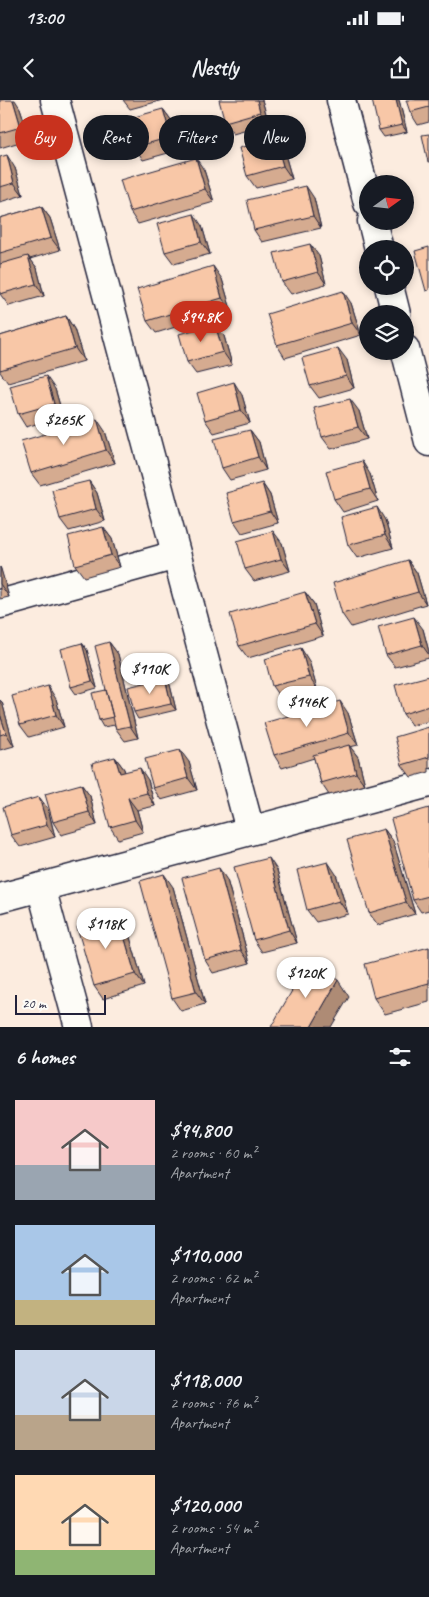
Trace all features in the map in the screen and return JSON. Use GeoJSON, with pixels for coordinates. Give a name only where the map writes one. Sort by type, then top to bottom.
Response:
{"type":"FeatureCollection","features":[{"type":"Feature","properties":{"kind":"street"},"geometry":{"type":"LineString","coordinates":[[56,100],[250,830]]}},
{"type":"Feature","properties":{"kind":"street"},"geometry":{"type":"LineString","coordinates":[[341,100],[361,175]]}},
{"type":"Feature","properties":{"kind":"street"},"geometry":{"type":"LineString","coordinates":[[408,360],[429,442]]}},
{"type":"Feature","properties":{"kind":"street"},"geometry":{"type":"LineString","coordinates":[[0,604],[176,555]]}},
{"type":"Feature","properties":{"kind":"street"},"geometry":{"type":"LineString","coordinates":[[0,898],[429,783]]}},
{"type":"Feature","properties":{"kind":"street"},"geometry":{"type":"LineString","coordinates":[[41,887],[79,1027]]}},
{"type":"Feature","properties":{"kind":"building"},"geometry":{"type":"Polygon","coordinates":[[[0,100],[13,100],[17,115],[15,115],[15,129],[0,133],[0,100]]]}},
{"type":"Feature","properties":{"kind":"building"},"geometry":{"type":"Polygon","coordinates":[[[219,100],[257,100],[260,112],[244,115],[234,119],[234,115],[223,115],[219,100]]]}},
{"type":"Feature","properties":{"kind":"building"},"geometry":{"type":"Polygon","coordinates":[[[372,100],[396,100],[402,125],[379,130],[372,100]]]}},
{"type":"Feature","properties":{"kind":"building"},"geometry":{"type":"Polygon","coordinates":[[[406,100],[429,100],[429,107],[410,112],[406,100]]]}},
{"type":"Feature","properties":{"kind":"building"},"geometry":{"type":"Polygon","coordinates":[[[163,109],[165,115],[159,115],[159,140],[149,143],[149,115],[141,115],[163,109]]]}},
{"type":"Feature","properties":{"kind":"building"},"geometry":{"type":"Polygon","coordinates":[[[429,134],[429,162],[428,162],[422,135],[429,134]]]}},
{"type":"Feature","properties":{"kind":"building"},"geometry":{"type":"Polygon","coordinates":[[[244,147],[244,160],[281,160],[283,166],[247,176],[239,148],[244,147]]]}},
{"type":"Feature","properties":{"kind":"building"},"geometry":{"type":"Polygon","coordinates":[[[7,155],[14,183],[0,187],[0,157],[7,155]]]}},
{"type":"Feature","properties":{"kind":"building"},"geometry":{"type":"Polygon","coordinates":[[[189,160],[197,160],[205,189],[130,212],[120,180],[189,160]]]}},
{"type":"Feature","properties":{"kind":"building"},"geometry":{"type":"Polygon","coordinates":[[[306,186],[313,216],[254,230],[247,200],[306,186]]]}},
{"type":"Feature","properties":{"kind":"building"},"geometry":{"type":"Polygon","coordinates":[[[41,206],[51,238],[0,253],[0,218],[41,206]]]}},
{"type":"Feature","properties":{"kind":"building"},"geometry":{"type":"Polygon","coordinates":[[[194,214],[201,242],[165,252],[157,224],[194,214]]]}},
{"type":"Feature","properties":{"kind":"building"},"geometry":{"type":"Polygon","coordinates":[[[310,244],[318,272],[282,282],[274,253],[310,244]]]}},
{"type":"Feature","properties":{"kind":"building"},"geometry":{"type":"Polygon","coordinates":[[[429,247],[429,290],[426,291],[415,251],[429,247]]]}},
{"type":"Feature","properties":{"kind":"building"},"geometry":{"type":"Polygon","coordinates":[[[28,256],[36,284],[0,294],[0,264],[28,256]]]}},
{"type":"Feature","properties":{"kind":"building"},"geometry":{"type":"Polygon","coordinates":[[[213,266],[222,298],[147,321],[137,289],[213,266]]]}},
{"type":"Feature","properties":{"kind":"building"},"geometry":{"type":"Polygon","coordinates":[[[343,291],[352,323],[277,345],[267,314],[343,291]]]}},
{"type":"Feature","properties":{"kind":"building"},"geometry":{"type":"Polygon","coordinates":[[[66,316],[75,348],[0,370],[0,336],[66,316]]]}},
{"type":"Feature","properties":{"kind":"building"},"geometry":{"type":"Polygon","coordinates":[[[215,324],[223,352],[187,362],[179,334],[215,324]]]}},
{"type":"Feature","properties":{"kind":"building"},"geometry":{"type":"Polygon","coordinates":[[[338,348],[346,376],[310,386],[302,358],[338,348]]]}},
{"type":"Feature","properties":{"kind":"building"},"geometry":{"type":"Polygon","coordinates":[[[46,376],[54,404],[18,414],[10,386],[46,376]]]}},
{"type":"Feature","properties":{"kind":"building"},"geometry":{"type":"Polygon","coordinates":[[[234,382],[241,410],[205,420],[197,393],[234,382]]]}},
{"type":"Feature","properties":{"kind":"building"},"geometry":{"type":"Polygon","coordinates":[[[350,399],[358,427],[322,437],[314,408],[350,399]]]}},
{"type":"Feature","properties":{"kind":"building"},"geometry":{"type":"Polygon","coordinates":[[[97,419],[106,450],[31,473],[21,441],[97,419]]]}},
{"type":"Feature","properties":{"kind":"building"},"geometry":{"type":"Polygon","coordinates":[[[250,430],[258,457],[222,468],[214,439],[250,430]]]}},
{"type":"Feature","properties":{"kind":"building"},"geometry":{"type":"Polygon","coordinates":[[[362,461],[370,489],[334,499],[326,471],[362,461]]]}},
{"type":"Feature","properties":{"kind":"building"},"geometry":{"type":"Polygon","coordinates":[[[89,481],[96,509],[60,519],[52,490],[89,481]]]}},
{"type":"Feature","properties":{"kind":"building"},"geometry":{"type":"Polygon","coordinates":[[[262,483],[270,511],[234,521],[226,493],[262,483]]]}},
{"type":"Feature","properties":{"kind":"building"},"geometry":{"type":"Polygon","coordinates":[[[377,507],[385,535],[348,545],[341,517],[377,507]]]}},
{"type":"Feature","properties":{"kind":"building"},"geometry":{"type":"Polygon","coordinates":[[[103,527],[111,555],[75,565],[68,536],[103,527]]]}},
{"type":"Feature","properties":{"kind":"building"},"geometry":{"type":"Polygon","coordinates":[[[273,531],[281,559],[245,569],[237,541],[273,531]]]}},
{"type":"Feature","properties":{"kind":"building"},"geometry":{"type":"Polygon","coordinates":[[[408,560],[418,592],[342,614],[333,583],[408,560]]]}},
{"type":"Feature","properties":{"kind":"building"},"geometry":{"type":"Polygon","coordinates":[[[305,592],[315,624],[239,646],[230,614],[305,592]]]}},
{"type":"Feature","properties":{"kind":"building"},"geometry":{"type":"Polygon","coordinates":[[[414,617],[422,645],[386,655],[378,627],[414,617]]]}},
{"type":"Feature","properties":{"kind":"building"},"geometry":{"type":"Polygon","coordinates":[[[109,642],[130,726],[116,729],[95,646],[109,642]]]}},
{"type":"Feature","properties":{"kind":"building"},"geometry":{"type":"Polygon","coordinates":[[[82,643],[92,681],[71,687],[61,649],[82,643]]]}},
{"type":"Feature","properties":{"kind":"building"},"geometry":{"type":"Polygon","coordinates":[[[301,648],[309,677],[272,686],[265,659],[301,648]]]}},
{"type":"Feature","properties":{"kind":"building"},"geometry":{"type":"Polygon","coordinates":[[[429,676],[429,706],[403,714],[395,685],[429,676]]]}},
{"type":"Feature","properties":{"kind":"building"},"geometry":{"type":"Polygon","coordinates":[[[165,678],[171,704],[134,712],[128,687],[165,678]]]}},
{"type":"Feature","properties":{"kind":"building"},"geometry":{"type":"Polygon","coordinates":[[[48,686],[56,715],[20,725],[12,696],[48,686]]]}},
{"type":"Feature","properties":{"kind":"building"},"geometry":{"type":"Polygon","coordinates":[[[106,690],[113,717],[99,720],[92,693],[106,690]]]}},
{"type":"Feature","properties":{"kind":"building"},"geometry":{"type":"Polygon","coordinates":[[[340,701],[349,733],[274,755],[264,723],[340,701]]]}},
{"type":"Feature","properties":{"kind":"building"},"geometry":{"type":"Polygon","coordinates":[[[0,714],[6,733],[0,735],[0,714]]]}},
{"type":"Feature","properties":{"kind":"building"},"geometry":{"type":"Polygon","coordinates":[[[429,727],[429,757],[402,765],[395,737],[429,727]]]}},
{"type":"Feature","properties":{"kind":"building"},"geometry":{"type":"Polygon","coordinates":[[[349,745],[356,773],[321,783],[313,755],[349,745]]]}},
{"type":"Feature","properties":{"kind":"building"},"geometry":{"type":"Polygon","coordinates":[[[180,750],[188,778],[153,788],[145,759],[180,750]]]}},
{"type":"Feature","properties":{"kind":"building"},"geometry":{"type":"Polygon","coordinates":[[[115,757],[120,773],[140,768],[147,793],[128,798],[135,820],[110,827],[92,763],[115,757]]]}},
{"type":"Feature","properties":{"kind":"building"},"geometry":{"type":"Polygon","coordinates":[[[81,784],[89,812],[53,822],[45,794],[81,784]]]}},
{"type":"Feature","properties":{"kind":"building"},"geometry":{"type":"Polygon","coordinates":[[[39,797],[47,825],[11,835],[3,807],[39,797]]]}},
{"type":"Feature","properties":{"kind":"building"},"geometry":{"type":"Polygon","coordinates":[[[429,808],[429,896],[413,900],[391,819],[429,808]]]}},
{"type":"Feature","properties":{"kind":"building"},"geometry":{"type":"Polygon","coordinates":[[[384,829],[406,902],[369,913],[347,840],[384,829]]]}},
{"type":"Feature","properties":{"kind":"building"},"geometry":{"type":"Polygon","coordinates":[[[269,858],[289,930],[254,940],[234,867],[269,858]]]}},
{"type":"Feature","properties":{"kind":"building"},"geometry":{"type":"Polygon","coordinates":[[[328,862],[339,901],[307,910],[297,870],[328,862]]]}},
{"type":"Feature","properties":{"kind":"building"},"geometry":{"type":"Polygon","coordinates":[[[219,868],[241,950],[205,960],[182,878],[219,868]]]}},
{"type":"Feature","properties":{"kind":"building"},"geometry":{"type":"Polygon","coordinates":[[[164,874],[196,992],[172,998],[140,881],[164,874]]]}},
{"type":"Feature","properties":{"kind":"building"},"geometry":{"type":"Polygon","coordinates":[[[118,915],[135,974],[94,986],[77,927],[118,915]]]}},
{"type":"Feature","properties":{"kind":"building"},"geometry":{"type":"Polygon","coordinates":[[[429,947],[429,983],[374,998],[365,964],[429,947]]]}},
{"type":"Feature","properties":{"kind":"building"},"geometry":{"type":"Polygon","coordinates":[[[308,963],[338,980],[311,1027],[271,1027],[308,963]]]}}]}
